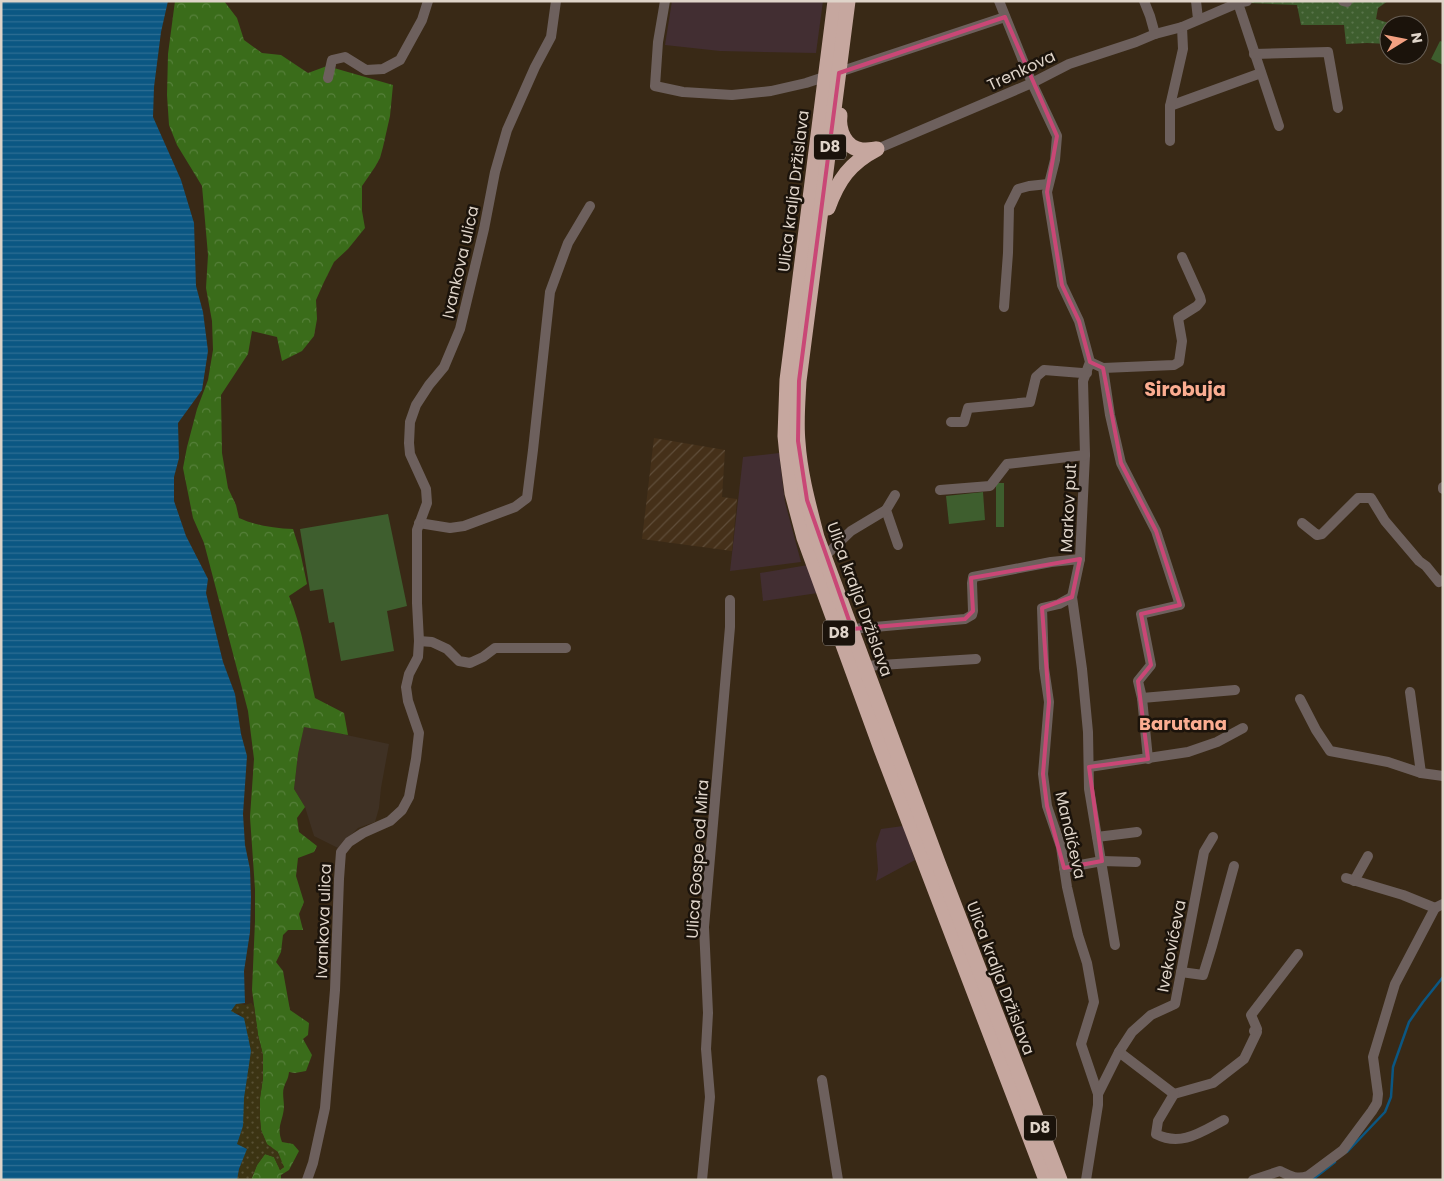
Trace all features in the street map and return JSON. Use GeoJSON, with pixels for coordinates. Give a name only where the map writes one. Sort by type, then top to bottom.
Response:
{"type":"FeatureCollection","features":[{"type":"Feature","properties":{"kind":"highway","name":"Ulica kralja Držislava"},"geometry":{"type":"LineString","coordinates":[[835,1],[787,380],[785,436],[792,493],[804,538],[881,749],[1046,1180]]}},
{"type":"Feature","properties":{"kind":"highway","name":"Ulica kralja Držislava"},"geometry":{"type":"LineString","coordinates":[[848,1],[799,381],[798,441],[807,500],[824,556],[939,865],[1060,1180]]}},
{"type":"Feature","properties":{"kind":"highway"},"geometry":{"type":"LineString","coordinates":[[838,86],[842,94],[839,123],[841,134],[854,148],[862,150],[877,149]]}},
{"type":"Feature","properties":{"kind":"highway"},"geometry":{"type":"LineString","coordinates":[[819,233],[825,226],[834,190],[843,176],[863,156],[877,149]]}},
{"type":"Feature","properties":{"kind":"street"},"geometry":{"type":"LineString","coordinates":[[328,78],[332,60],[345,57],[366,70],[383,69],[400,60],[422,20],[428,1]]}},
{"type":"Feature","properties":{"kind":"street","name":"Ivankova ulica"},"geometry":{"type":"LineString","coordinates":[[307,1180],[313,1163],[325,1108],[335,990],[338,879],[341,852],[349,842],[390,820],[402,810],[408,797],[416,758],[419,733],[408,701],[406,687],[409,674],[418,658],[417,530],[427,503],[426,489],[410,454],[410,422],[416,405],[444,367],[460,329],[484,229],[495,172],[507,130],[551,36],[556,1]]}},
{"type":"Feature","properties":{"kind":"street"},"geometry":{"type":"LineString","coordinates":[[665,1],[658,42],[655,86],[683,92],[732,95],[806,83],[1005,17]]}},
{"type":"Feature","properties":{"kind":"street"},"geometry":{"type":"LineString","coordinates":[[999,1],[1032,83],[1057,136],[1055,160],[1047,192],[1062,285],[1079,321],[1090,362],[1103,368],[1174,365],[1179,362],[1182,341],[1178,318],[1197,306],[1201,301],[1182,257]]}},
{"type":"Feature","properties":{"kind":"street"},"geometry":{"type":"LineString","coordinates":[[1144,1],[1156,34]]}},
{"type":"Feature","properties":{"kind":"street"},"geometry":{"type":"LineString","coordinates":[[1196,1],[1198,19]]}},
{"type":"Feature","properties":{"kind":"street","name":"Trenkova"},"geometry":{"type":"LineString","coordinates":[[877,149],[1032,83],[1069,64],[1182,27],[1241,2],[1254,54],[1279,126]]}},
{"type":"Feature","properties":{"kind":"street"},"geometry":{"type":"LineString","coordinates":[[1170,141],[1170,106],[1183,50],[1182,27]]}},
{"type":"Feature","properties":{"kind":"street"},"geometry":{"type":"LineString","coordinates":[[1254,54],[1328,52],[1338,108]]}},
{"type":"Feature","properties":{"kind":"street"},"geometry":{"type":"LineString","coordinates":[[1170,106],[1261,74]]}},
{"type":"Feature","properties":{"kind":"street"},"geometry":{"type":"LineString","coordinates":[[1004,307],[1009,207],[1018,190],[1029,186],[1048,184]]}},
{"type":"Feature","properties":{"kind":"street"},"geometry":{"type":"LineString","coordinates":[[419,523],[450,528],[464,526],[515,506],[527,498],[550,292],[568,244],[590,206]]}},
{"type":"Feature","properties":{"kind":"street","name":"Markov put"},"geometry":{"type":"LineString","coordinates":[[1090,362],[1083,381],[1085,454],[1080,559],[1072,597],[1088,732],[1089,789],[1115,945]]}},
{"type":"Feature","properties":{"kind":"street"},"geometry":{"type":"LineString","coordinates":[[1103,368],[1110,415],[1121,463],[1156,531],[1180,605],[1141,614],[1151,665],[1138,681],[1142,698],[1148,759]]}},
{"type":"Feature","properties":{"kind":"street"},"geometry":{"type":"LineString","coordinates":[[951,422],[964,422],[968,408],[1030,402],[1036,377],[1044,370],[1086,372]]}},
{"type":"Feature","properties":{"kind":"street"},"geometry":{"type":"LineString","coordinates":[[940,490],[990,486],[1007,464],[1085,454]]}},
{"type":"Feature","properties":{"kind":"street"},"geometry":{"type":"LineString","coordinates":[[824,556],[852,531],[886,510],[895,495]]}},
{"type":"Feature","properties":{"kind":"street"},"geometry":{"type":"LineString","coordinates":[[1302,523],[1317,535],[1322,534],[1358,498],[1372,498],[1385,521],[1419,561],[1426,566],[1439,582],[1443,580]]}},
{"type":"Feature","properties":{"kind":"street"},"geometry":{"type":"LineString","coordinates":[[886,510],[898,545]]}},
{"type":"Feature","properties":{"kind":"street"},"geometry":{"type":"LineString","coordinates":[[852,629],[965,619],[972,615],[973,611],[973,577],[1051,562],[1080,559]]}},
{"type":"Feature","properties":{"kind":"street","name":"Mandićeva"},"geometry":{"type":"LineString","coordinates":[[1072,597],[1059,604],[1042,608],[1044,668],[1049,702],[1043,774],[1047,806],[1061,847],[1067,887],[1078,935],[1087,963],[1094,1002],[1081,1044],[1098,1094]]}},
{"type":"Feature","properties":{"kind":"street","name":"Ulica Gospe od Mira"},"geometry":{"type":"LineString","coordinates":[[702,1180],[710,1097],[706,1049],[708,1013],[704,927],[730,627],[730,600]]}},
{"type":"Feature","properties":{"kind":"street"},"geometry":{"type":"LineString","coordinates":[[419,641],[432,642],[446,650],[459,661],[470,664],[495,648],[566,648]]}},
{"type":"Feature","properties":{"kind":"street"},"geometry":{"type":"LineString","coordinates":[[865,666],[976,659]]}},
{"type":"Feature","properties":{"kind":"street"},"geometry":{"type":"LineString","coordinates":[[1142,698],[1235,690]]}},
{"type":"Feature","properties":{"kind":"street"},"geometry":{"type":"LineString","coordinates":[[1410,692],[1421,773]]}},
{"type":"Feature","properties":{"kind":"street"},"geometry":{"type":"LineString","coordinates":[[1300,699],[1316,730],[1330,751],[1388,762],[1421,773],[1443,776]]}},
{"type":"Feature","properties":{"kind":"street"},"geometry":{"type":"LineString","coordinates":[[1089,767],[1188,752],[1216,742],[1243,728]]}},
{"type":"Feature","properties":{"kind":"street"},"geometry":{"type":"LineString","coordinates":[[1097,837],[1137,832]]}},
{"type":"Feature","properties":{"kind":"street","name":"Ivekovićeva"},"geometry":{"type":"LineString","coordinates":[[1086,1180],[1098,1105],[1098,1094],[1119,1052],[1132,1032],[1151,1015],[1175,1004],[1204,852],[1213,837]]}},
{"type":"Feature","properties":{"kind":"street"},"geometry":{"type":"LineString","coordinates":[[1253,1180],[1280,1172],[1295,1178],[1308,1176],[1343,1150],[1377,1103],[1378,1094],[1373,1057],[1395,984],[1439,906],[1350,879],[1368,856]]}},
{"type":"Feature","properties":{"kind":"street"},"geometry":{"type":"LineString","coordinates":[[1064,868],[1102,861],[1136,862]]}},
{"type":"Feature","properties":{"kind":"street"},"geometry":{"type":"LineString","coordinates":[[1181,972],[1203,975],[1234,866]]}},
{"type":"Feature","properties":{"kind":"street"},"geometry":{"type":"LineString","coordinates":[[1224,1120],[1181,1140],[1156,1134],[1158,1121],[1174,1094],[1213,1083],[1244,1058],[1257,1032],[1254,1031],[1257,1029],[1251,1015],[1298,954]]}},
{"type":"Feature","properties":{"kind":"street"},"geometry":{"type":"LineString","coordinates":[[1119,1052],[1174,1094]]}},
{"type":"Feature","properties":{"kind":"street"},"geometry":{"type":"LineString","coordinates":[[822,1080],[838,1180]]}},
{"type":"Feature","properties":{"kind":"highlighted area"},"geometry":{"type":"Polygon","coordinates":[[[1005,17],[1057,136],[1047,192],[1062,285],[1079,321],[1090,362],[1103,368],[1121,463],[1156,531],[1180,605],[1141,614],[1151,665],[1138,681],[1148,759],[1089,767],[1102,861],[1064,868],[1047,806],[1043,774],[1049,702],[1042,608],[1072,597],[1080,559],[971,578],[973,611],[965,619],[852,629],[807,500],[798,441],[799,381],[839,73],[1005,17]]]}},
{"type":"Feature","properties":{"kind":"shaded area"},"geometry":{"type":"Polygon","coordinates":[[[672,1],[823,1],[816,53],[720,51],[665,45],[672,1]]]}},
{"type":"Feature","properties":{"kind":"shaded area"},"geometry":{"type":"Polygon","coordinates":[[[654,438],[725,450],[722,497],[737,499],[732,551],[642,539],[654,438]]]}},
{"type":"Feature","properties":{"kind":"shaded area"},"geometry":{"type":"Polygon","coordinates":[[[779,453],[785,502],[801,562],[730,571],[743,457],[779,453]]]}},
{"type":"Feature","properties":{"kind":"shaded area"},"geometry":{"type":"Polygon","coordinates":[[[808,565],[818,593],[763,601],[760,573],[808,565]]]}},
{"type":"Feature","properties":{"kind":"shaded area"},"geometry":{"type":"Polygon","coordinates":[[[304,726],[389,744],[375,822],[358,828],[338,848],[314,836],[305,807],[294,789],[298,754],[304,726]]]}},
{"type":"Feature","properties":{"kind":"shaded area"},"geometry":{"type":"Polygon","coordinates":[[[903,826],[915,860],[876,881],[878,870],[876,844],[881,829],[903,826]]]}},
{"type":"Feature","properties":{"kind":"green space"},"geometry":{"type":"Polygon","coordinates":[[[175,1],[224,1],[237,18],[244,40],[262,53],[281,55],[308,73],[327,66],[393,85],[390,116],[380,158],[362,186],[362,211],[365,228],[348,249],[334,262],[324,282],[316,300],[317,319],[314,336],[302,351],[282,361],[277,337],[252,331],[248,354],[221,395],[222,453],[228,488],[236,505],[239,518],[266,526],[293,529],[307,584],[289,596],[301,634],[315,698],[344,713],[348,735],[304,727],[298,754],[294,789],[305,807],[297,818],[299,832],[317,846],[314,852],[298,858],[296,876],[304,902],[299,914],[303,930],[288,930],[283,935],[281,952],[276,962],[283,971],[290,1010],[309,1023],[308,1035],[303,1039],[312,1055],[306,1071],[289,1072],[283,1089],[284,1107],[280,1137],[282,1142],[293,1144],[299,1151],[289,1170],[281,1175],[281,1180],[251,1180],[257,1165],[265,1154],[274,1157],[280,1170],[284,1167],[271,1147],[267,1145],[261,1130],[260,1119],[263,1055],[258,1035],[252,990],[255,889],[250,817],[254,759],[248,711],[204,543],[193,518],[183,468],[197,409],[208,380],[213,350],[212,321],[206,288],[208,255],[202,186],[177,145],[169,125],[167,95],[168,54],[175,1]]]}},
{"type":"Feature","properties":{"kind":"green space"},"geometry":{"type":"Polygon","coordinates":[[[1249,1],[1388,1],[1378,8],[1376,19],[1379,20],[1379,44],[1346,44],[1344,25],[1301,25],[1297,5],[1249,3],[1249,1]]]}},
{"type":"Feature","properties":{"kind":"green space"},"geometry":{"type":"Polygon","coordinates":[[[1440,41],[1443,42],[1443,65],[1431,59],[1440,41]]]}},
{"type":"Feature","properties":{"kind":"green space"},"geometry":{"type":"Polygon","coordinates":[[[996,483],[1004,483],[1004,527],[996,527],[996,483]]]}},
{"type":"Feature","properties":{"kind":"green space"},"geometry":{"type":"Polygon","coordinates":[[[983,492],[985,520],[949,524],[946,496],[983,492]]]}},
{"type":"Feature","properties":{"kind":"green space"},"geometry":{"type":"Polygon","coordinates":[[[388,514],[407,606],[387,611],[394,651],[341,661],[334,622],[329,623],[323,589],[310,591],[300,529],[388,514]]]}},
{"type":"Feature","properties":{"kind":"sand"},"geometry":{"type":"Polygon","coordinates":[[[237,1003],[245,1005],[251,1003],[254,1006],[263,1055],[263,1078],[260,1098],[261,1130],[267,1144],[278,1152],[284,1167],[280,1170],[274,1157],[265,1154],[257,1165],[251,1180],[236,1180],[245,1149],[240,1148],[236,1143],[243,1125],[243,1019],[239,1013],[234,1014],[230,1011],[237,1003]]]}},
{"type":"Feature","properties":{"kind":"water"},"geometry":{"type":"Polygon","coordinates":[[[1,1],[168,1],[161,32],[154,87],[153,117],[181,180],[194,223],[196,286],[203,312],[208,351],[202,390],[178,423],[179,458],[174,477],[174,501],[186,536],[208,579],[206,593],[223,662],[235,694],[241,734],[247,756],[243,814],[245,845],[250,869],[250,932],[244,971],[245,1003],[236,1004],[231,1011],[244,1018],[251,1051],[244,1098],[243,1126],[237,1144],[247,1149],[237,1180],[1,1180],[1,1]]]}},
{"type":"Feature","properties":{"kind":"waterway"},"geometry":{"type":"LineString","coordinates":[[1347,1152],[1385,1112],[1391,1097],[1393,1067],[1409,1022],[1443,977]]}},
{"type":"Feature","properties":{"kind":"waterway"},"geometry":{"type":"LineString","coordinates":[[1312,1180],[1335,1162]]}},
{"type":"Feature","properties":{"kind":"district","name":"Sirobuja"},"geometry":{"type":"Point","coordinates":[1185,389]}},
{"type":"Feature","properties":{"kind":"district","name":"Barutana"},"geometry":{"type":"Point","coordinates":[1183,724]}}]}
